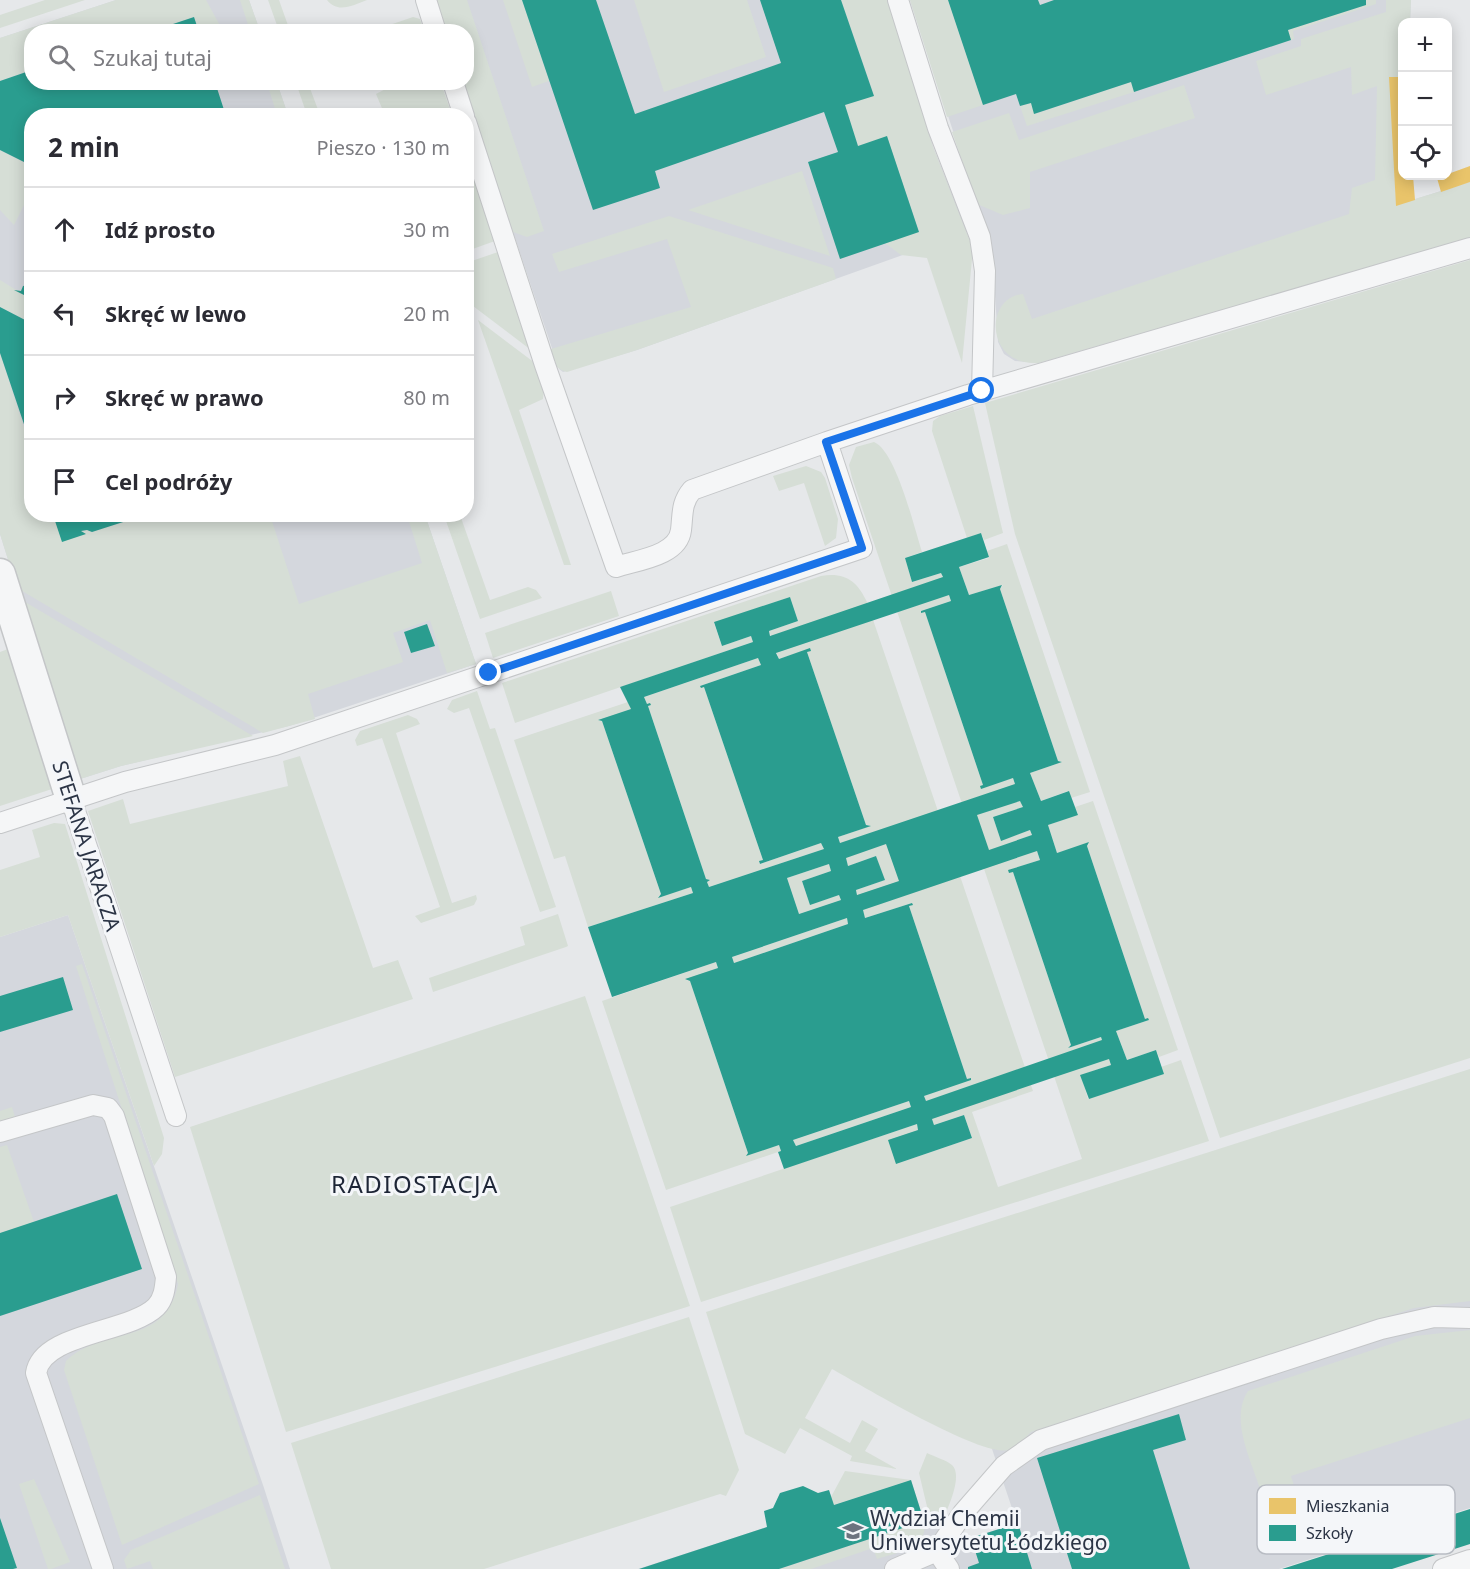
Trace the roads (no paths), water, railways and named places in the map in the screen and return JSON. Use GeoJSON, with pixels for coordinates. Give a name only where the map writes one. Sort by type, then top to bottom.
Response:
{"type":"FeatureCollection","features":[{"type":"Feature","properties":{"kind":"street","name":"STEFANA JARACZA"},"geometry":{"type":"LineString","coordinates":[[0,574],[70,799]]}},
{"type":"Feature","properties":{"kind":"lane"},"geometry":{"type":"LineString","coordinates":[[426,0],[434,24]]}},
{"type":"Feature","properties":{"kind":"lane"},"geometry":{"type":"LineString","coordinates":[[898,0],[938,128],[980,237],[985,271],[982,391]]}},
{"type":"Feature","properties":{"kind":"lane"},"geometry":{"type":"LineString","coordinates":[[456,90],[461,108]]}},
{"type":"Feature","properties":{"kind":"lane"},"geometry":{"type":"LineString","coordinates":[[474,146],[545,365],[616,567],[672,548],[679,540],[681,512],[692,490],[826,442],[982,391],[1470,248]]}},
{"type":"Feature","properties":{"kind":"lane"},"geometry":{"type":"LineString","coordinates":[[0,823],[125,782],[275,745],[862,548],[826,442]]}},
{"type":"Feature","properties":{"kind":"lane","name":"STEFANA JARACZA"},"geometry":{"type":"LineString","coordinates":[[70,799],[176,1116]]}},
{"type":"Feature","properties":{"kind":"lane"},"geometry":{"type":"LineString","coordinates":[[0,1132],[93,1105],[108,1108],[114,1116],[166,1277],[164,1293],[157,1306],[144,1316],[58,1347],[44,1356],[36,1373],[103,1569]]}},
{"type":"Feature","properties":{"kind":"lane"},"geometry":{"type":"LineString","coordinates":[[895,1569],[937,1551],[963,1513],[1004,1466],[1041,1440],[1381,1329],[1434,1317],[1470,1318]]}},
{"type":"Feature","properties":{"kind":"lane"},"geometry":{"type":"LineString","coordinates":[[937,1551],[949,1569]]}},
{"type":"Feature","properties":{"kind":"lane"},"geometry":{"type":"LineString","coordinates":[[1443,1569],[1470,1560]]}},
{"type":"Feature","properties":{"kind":"place","name":"Wydział Chemii Uniwersytetu Łódzkiego"},"geometry":{"type":"Point","coordinates":[853,1531]}},
{"type":"Feature","properties":{"kind":"district","name":"RADIOSTACJA"},"geometry":{"type":"Point","coordinates":[415,1185]}}]}
